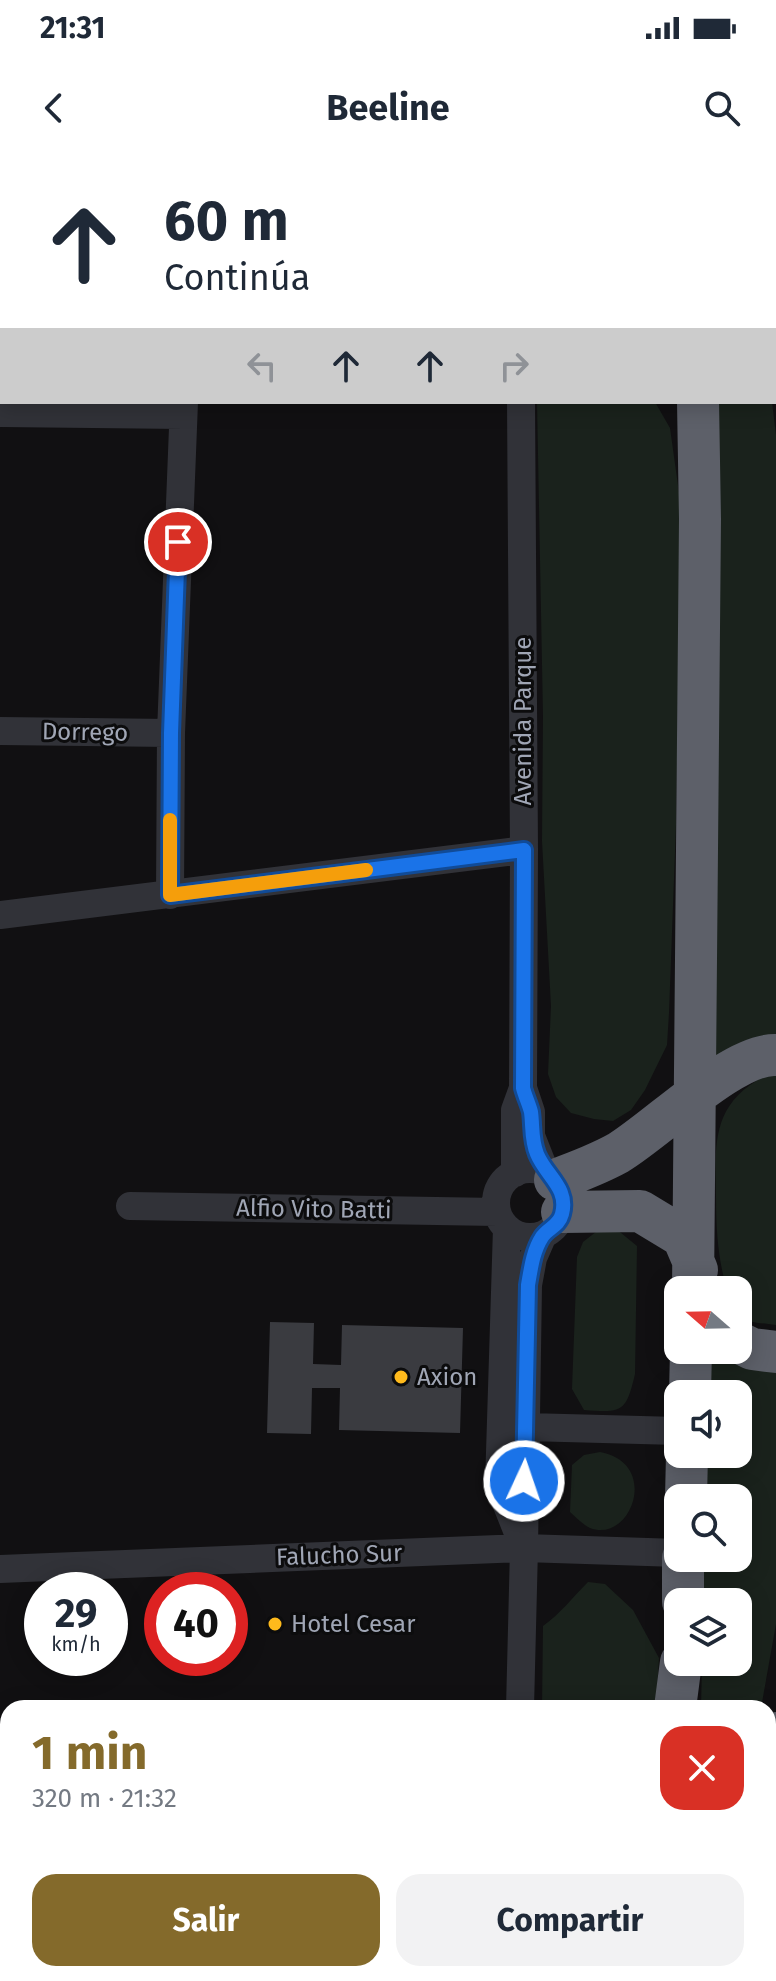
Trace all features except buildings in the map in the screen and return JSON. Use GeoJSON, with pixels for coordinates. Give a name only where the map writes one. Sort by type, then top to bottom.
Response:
{"type":"FeatureCollection","features":[{"type":"Feature","properties":{"kind":"highway"},"geometry":{"type":"LineString","coordinates":[[666,404],[678,424],[700,519]]}},
{"type":"Feature","properties":{"kind":"highway"},"geometry":{"type":"LineString","coordinates":[[697,1276],[698,404]]}},
{"type":"Feature","properties":{"kind":"highway"},"geometry":{"type":"LineString","coordinates":[[544,1195],[618,1153],[738,1065],[776,1055]]}},
{"type":"Feature","properties":{"kind":"highway"},"geometry":{"type":"LineString","coordinates":[[544,1195],[640,1211],[683,1237],[695,1276]]}},
{"type":"Feature","properties":{"kind":"highway"},"geometry":{"type":"LineString","coordinates":[[752,1349],[776,1352]]}},
{"type":"Feature","properties":{"kind":"highway"},"geometry":{"type":"LineString","coordinates":[[676,1700],[680,1676]]}},
{"type":"Feature","properties":{"kind":"highway"},"geometry":{"type":"LineString","coordinates":[[681,1700],[682,1676]]}},
{"type":"Feature","properties":{"kind":"street","name":"Avenida Parque"},"geometry":{"type":"LineString","coordinates":[[521,404],[523,1088],[531,1112],[531,1136],[544,1195]]}},
{"type":"Feature","properties":{"kind":"street"},"geometry":{"type":"LineString","coordinates":[[0,413],[184,409],[171,733],[170,895]]}},
{"type":"Feature","properties":{"kind":"street","name":"Dorrego"},"geometry":{"type":"LineString","coordinates":[[0,731],[171,733]]}},
{"type":"Feature","properties":{"kind":"street"},"geometry":{"type":"LineString","coordinates":[[0,915],[524,850]]}},
{"type":"Feature","properties":{"kind":"street"},"geometry":{"type":"LineString","coordinates":[[520,1700],[524,1548],[527,1427],[528,1285],[544,1195],[505,1180],[499,1190],[502,1220],[499,1485],[524,1548]]}},
{"type":"Feature","properties":{"kind":"street","name":"Alfio Vito Batti"},"geometry":{"type":"LineString","coordinates":[[130,1206],[502,1220],[523,1236],[544,1195]]}},
{"type":"Feature","properties":{"kind":"street"},"geometry":{"type":"LineString","coordinates":[[527,1427],[664,1431]]}},
{"type":"Feature","properties":{"kind":"street","name":"Falucho Sur"},"geometry":{"type":"LineString","coordinates":[[0,1569],[524,1548],[664,1553]]}},
{"type":"Feature","properties":{"kind":"shaded area"},"geometry":{"type":"Polygon","coordinates":[[[537,404],[656,404],[670,428],[681,507],[676,825],[669,1013],[667,1045],[645,1090],[631,1110],[613,1121],[571,1113],[556,1097],[548,1074],[551,1006],[542,841],[543,716],[537,404]]]}},
{"type":"Feature","properties":{"kind":"shaded area"},"geometry":{"type":"Polygon","coordinates":[[[712,404],[772,404],[776,435],[776,1038],[715,1059],[712,404]]]}},
{"type":"Feature","properties":{"kind":"shaded area"},"geometry":{"type":"Polygon","coordinates":[[[767,1075],[776,1075],[776,1325],[752,1322],[752,1276],[724,1276],[716,1221],[716,1159],[720,1126],[735,1098],[767,1075]]]}},
{"type":"Feature","properties":{"kind":"shaded area"},"geometry":{"type":"Polygon","coordinates":[[[601,1228],[615,1228],[637,1246],[635,1374],[625,1403],[607,1411],[584,1410],[572,1389],[577,1257],[583,1242],[601,1228]]]}},
{"type":"Feature","properties":{"kind":"shaded area"},"geometry":{"type":"Polygon","coordinates":[[[752,1359],[776,1367],[776,1624],[762,1700],[701,1700],[702,1676],[752,1676],[752,1588],[703,1588],[704,1572],[752,1572],[752,1484],[706,1484],[707,1468],[752,1468],[752,1380],[708,1380],[709,1364],[752,1364],[752,1359]]]}},
{"type":"Feature","properties":{"kind":"shaded area"},"geometry":{"type":"Polygon","coordinates":[[[600,1452],[619,1459],[630,1471],[634,1485],[633,1500],[627,1514],[605,1530],[587,1527],[570,1512],[572,1465],[584,1455],[600,1452]]]}},
{"type":"Feature","properties":{"kind":"shaded area"},"geometry":{"type":"Polygon","coordinates":[[[588,1582],[605,1584],[633,1610],[659,1658],[656,1700],[542,1700],[543,1626],[588,1582]]]}},
{"type":"Feature","properties":{"kind":"slow traffic"},"geometry":{"type":"LineString","coordinates":[[170,820],[170,895],[366,870]]}},
{"type":"Feature","properties":{"kind":"place","name":"Axion"},"geometry":{"type":"Point","coordinates":[401,1377]}},
{"type":"Feature","properties":{"kind":"place","name":"Hotel Cesar"},"geometry":{"type":"Point","coordinates":[275,1624]}},
{"type":"Feature","properties":{"kind":"route"},"geometry":{"type":"LineString","coordinates":[[178,542],[171,733],[170,895],[524,850],[523,1088],[531,1112],[531,1136],[538,1156],[546,1174],[561,1189],[564,1199],[560,1220],[543,1235],[533,1258],[528,1285],[524,1481]]}}]}
